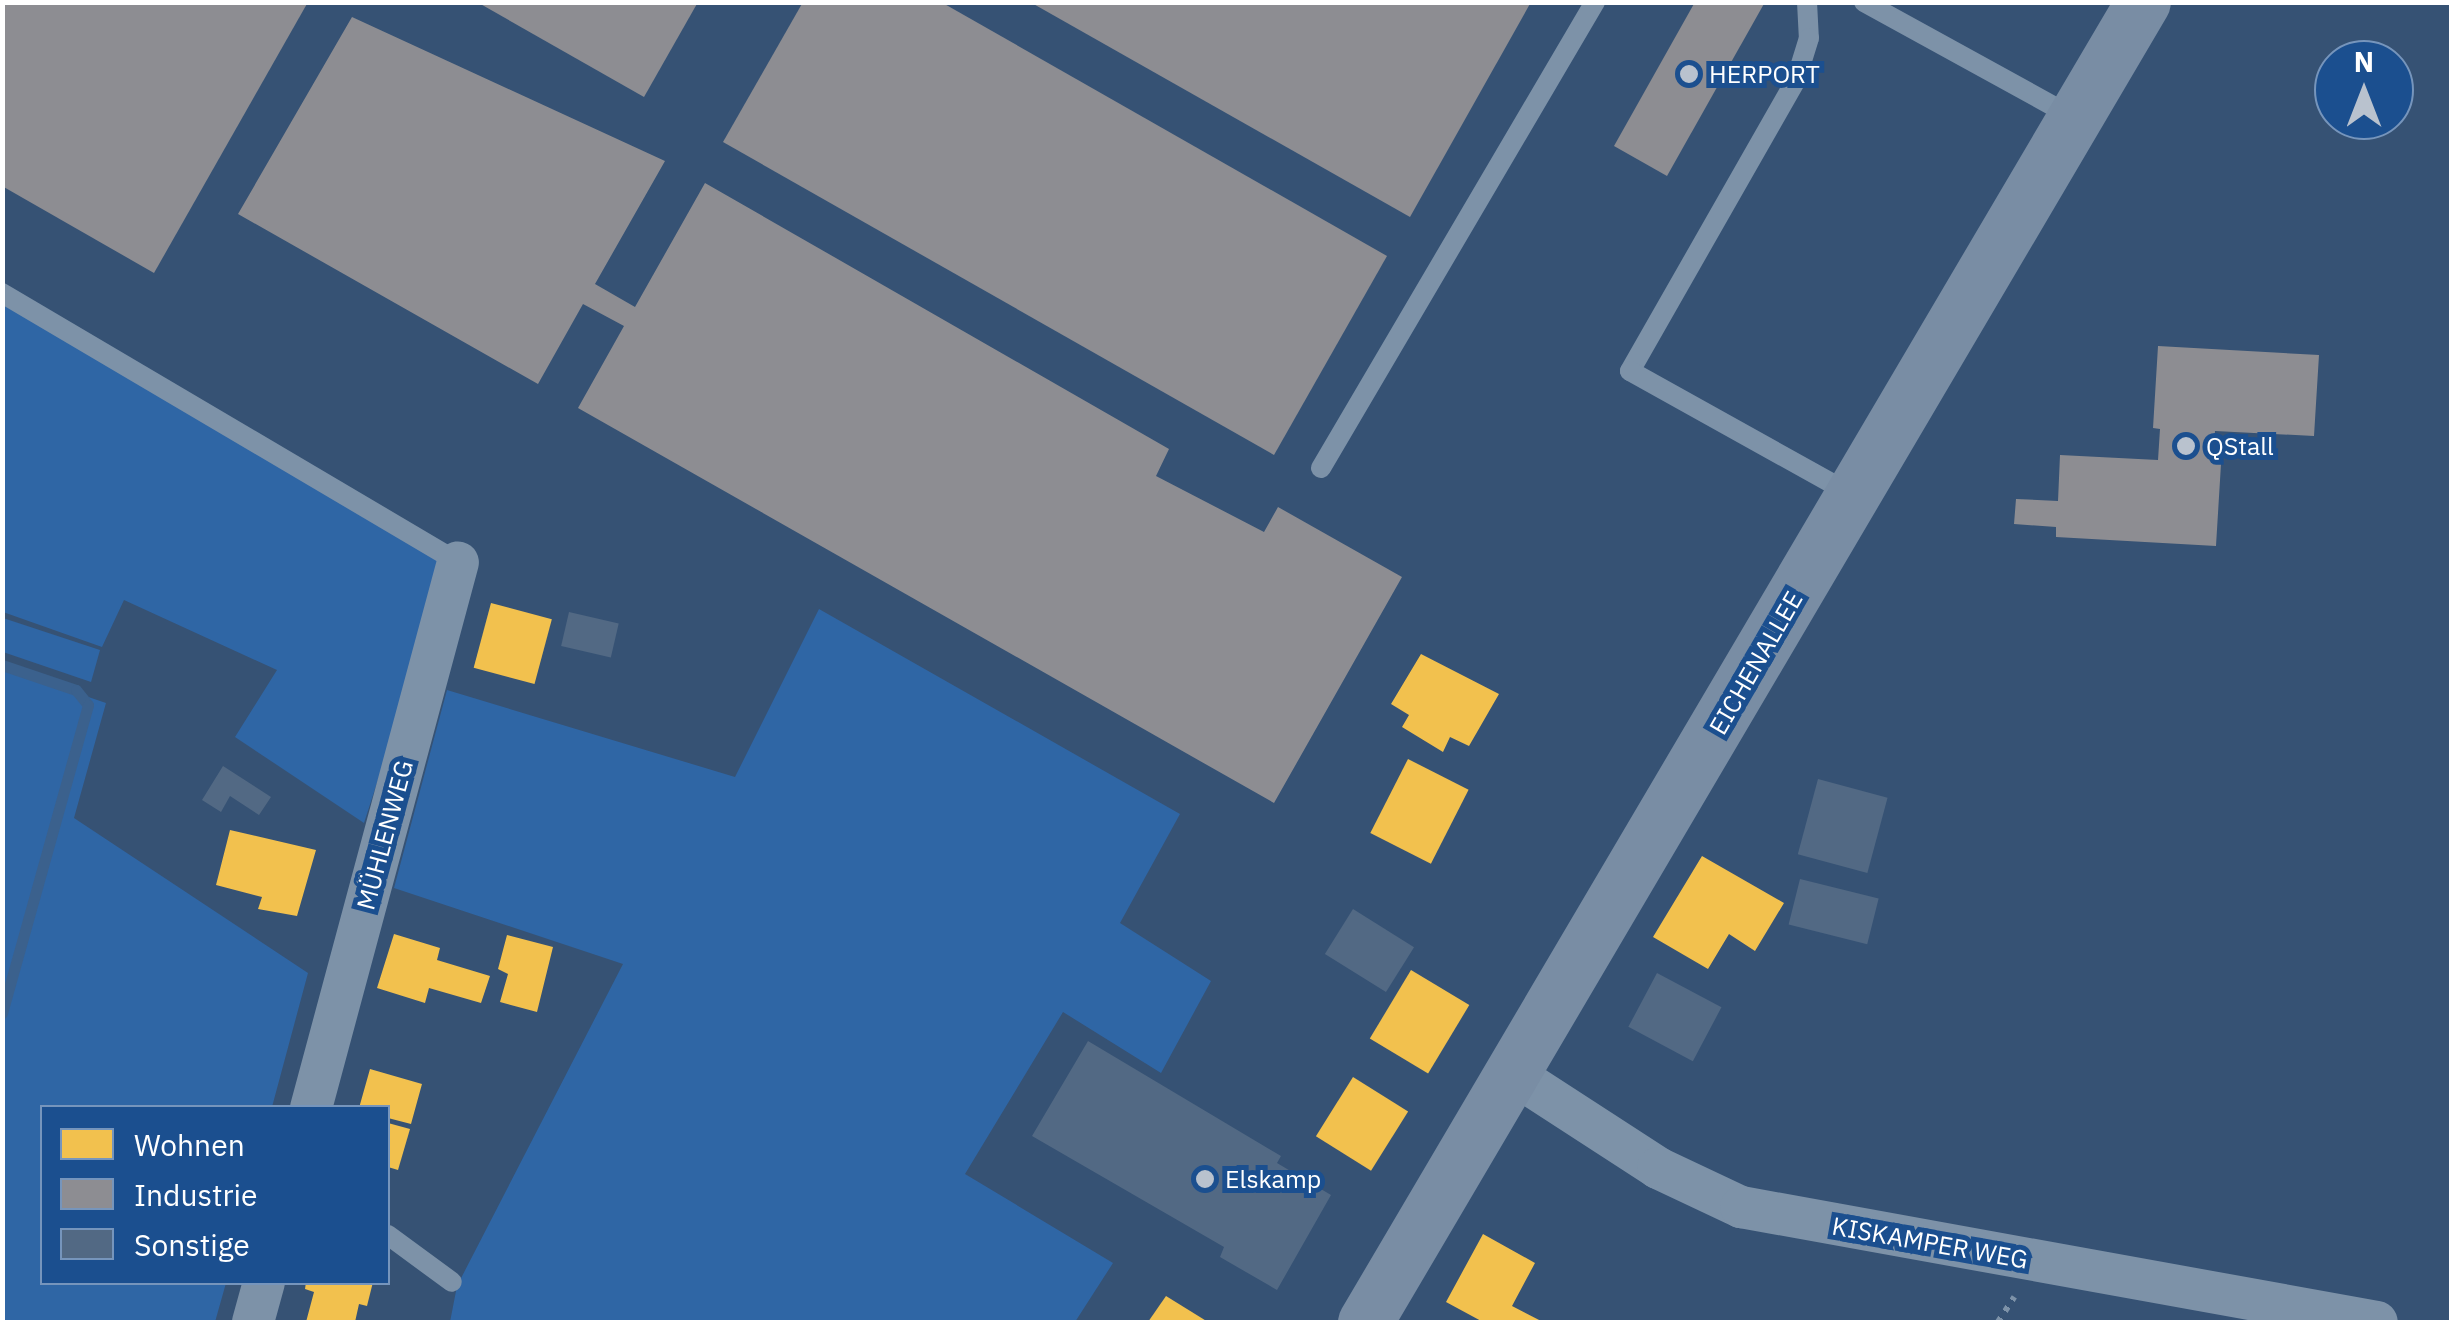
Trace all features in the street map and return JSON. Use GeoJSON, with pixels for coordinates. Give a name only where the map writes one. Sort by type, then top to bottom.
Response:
{"type":"FeatureCollection","features":[{"type":"Feature","properties":{"kind":"street","name":"EICHENALLEE"},"geometry":{"type":"LineString","coordinates":[[1366,1322],[1515,1075],[2075,118],[2135,5]]}},
{"type":"Feature","properties":{"kind":"street","name":"MÜHLENWEG"},"geometry":{"type":"LineString","coordinates":[[312,1105],[458,562]]}},
{"type":"Feature","properties":{"kind":"street","name":"KISKAMPER WEG"},"geometry":{"type":"LineString","coordinates":[[1515,1075],[1658,1168],[1742,1207],[2377,1322]]}},
{"type":"Feature","properties":{"kind":"street"},"geometry":{"type":"LineString","coordinates":[[253,1322],[263,1285]]}},
{"type":"Feature","properties":{"kind":"lane"},"geometry":{"type":"LineString","coordinates":[[1321,468],[1594,2]]}},
{"type":"Feature","properties":{"kind":"lane"},"geometry":{"type":"LineString","coordinates":[[1807,2],[1810,38],[1796,80],[1630,371],[1854,496]]}},
{"type":"Feature","properties":{"kind":"lane"},"geometry":{"type":"LineString","coordinates":[[1864,2],[2075,118]]}},
{"type":"Feature","properties":{"kind":"lane"},"geometry":{"type":"LineString","coordinates":[[2,293],[458,562]]}},
{"type":"Feature","properties":{"kind":"lane"},"geometry":{"type":"LineString","coordinates":[[390,1236],[452,1282]]}},
{"type":"Feature","properties":{"kind":"shaded area"},"geometry":{"type":"Polygon","coordinates":[[[3,299],[450,557],[364,823],[235,737],[277,670],[124,600],[102,647],[3,612],[3,299]]]}},
{"type":"Feature","properties":{"kind":"shaded area"},"geometry":{"type":"Polygon","coordinates":[[[819,609],[1180,814],[1120,923],[1211,981],[1161,1073],[1063,1012],[965,1174],[1113,1263],[1075,1322],[450,1322],[457,1286],[623,964],[394,888],[447,690],[735,777],[819,609]]]}},
{"type":"Feature","properties":{"kind":"shaded area"},"geometry":{"type":"Polygon","coordinates":[[[3,618],[100,650],[91,682],[3,652],[3,618]]]}},
{"type":"Feature","properties":{"kind":"shaded area"},"geometry":{"type":"Polygon","coordinates":[[[3,668],[106,703],[74,818],[308,973],[273,1105],[40,1105],[40,1285],[225,1285],[215,1322],[3,1322],[3,668]]]}},
{"type":"Feature","properties":{"kind":"building: Wohnen"},"geometry":{"type":"Polygon","coordinates":[[[491,603],[552,619],[535,684],[474,668],[491,603]]]}},
{"type":"Feature","properties":{"kind":"building: Wohnen"},"geometry":{"type":"Polygon","coordinates":[[[1421,654],[1499,694],[1469,746],[1450,737],[1443,752],[1402,727],[1409,715],[1391,704],[1421,654]]]}},
{"type":"Feature","properties":{"kind":"building: Wohnen"},"geometry":{"type":"Polygon","coordinates":[[[1408,759],[1469,790],[1431,864],[1370,833],[1408,759]]]}},
{"type":"Feature","properties":{"kind":"building: Wohnen"},"geometry":{"type":"Polygon","coordinates":[[[230,830],[316,850],[297,916],[258,909],[262,897],[216,885],[230,830]]]}},
{"type":"Feature","properties":{"kind":"building: Wohnen"},"geometry":{"type":"Polygon","coordinates":[[[1702,856],[1784,903],[1755,951],[1729,934],[1708,969],[1653,937],[1702,856]]]}},
{"type":"Feature","properties":{"kind":"building: Wohnen"},"geometry":{"type":"Polygon","coordinates":[[[394,934],[440,948],[437,960],[490,976],[481,1003],[429,988],[425,1003],[377,988],[394,934]]]}},
{"type":"Feature","properties":{"kind":"building: Wohnen"},"geometry":{"type":"Polygon","coordinates":[[[507,935],[553,947],[537,1012],[500,1002],[508,974],[498,969],[507,935]]]}},
{"type":"Feature","properties":{"kind":"building: Wohnen"},"geometry":{"type":"Polygon","coordinates":[[[1411,970],[1469,1005],[1428,1074],[1370,1039],[1411,970]]]}},
{"type":"Feature","properties":{"kind":"building: Wohnen"},"geometry":{"type":"Polygon","coordinates":[[[370,1069],[422,1084],[411,1124],[390,1119],[390,1105],[360,1105],[370,1069]]]}},
{"type":"Feature","properties":{"kind":"building: Wohnen"},"geometry":{"type":"Polygon","coordinates":[[[1353,1077],[1408,1111],[1371,1171],[1316,1136],[1353,1077]]]}},
{"type":"Feature","properties":{"kind":"building: Wohnen"},"geometry":{"type":"Polygon","coordinates":[[[390,1124],[410,1129],[398,1170],[390,1168],[390,1124]]]}},
{"type":"Feature","properties":{"kind":"building: Wohnen"},"geometry":{"type":"Polygon","coordinates":[[[1483,1234],[1535,1263],[1512,1306],[1543,1322],[1483,1322],[1446,1302],[1483,1234]]]}},
{"type":"Feature","properties":{"kind":"building: Wohnen"},"geometry":{"type":"Polygon","coordinates":[[[306,1285],[372,1285],[367,1306],[359,1304],[355,1322],[306,1322],[314,1292],[305,1289],[306,1285]]]}},
{"type":"Feature","properties":{"kind":"building: Wohnen"},"geometry":{"type":"Polygon","coordinates":[[[1166,1296],[1208,1322],[1148,1322],[1166,1296]]]}},
{"type":"Feature","properties":{"kind":"building: Industrie"},"geometry":{"type":"Polygon","coordinates":[[[2,2],[308,2],[154,273],[2,186],[2,2]]]}},
{"type":"Feature","properties":{"kind":"building: Industrie"},"geometry":{"type":"Polygon","coordinates":[[[477,2],[698,2],[644,97],[477,2]]]}},
{"type":"Feature","properties":{"kind":"building: Industrie"},"geometry":{"type":"Polygon","coordinates":[[[803,2],[941,2],[1387,256],[1274,455],[723,142],[803,2]]]}},
{"type":"Feature","properties":{"kind":"building: Industrie"},"geometry":{"type":"Polygon","coordinates":[[[1030,2],[1531,2],[1410,217],[1030,2]]]}},
{"type":"Feature","properties":{"kind":"building: Industrie","name":"HERPORT"},"geometry":{"type":"Polygon","coordinates":[[[1695,2],[1765,2],[1667,176],[1614,146],[1695,2]]]}},
{"type":"Feature","properties":{"kind":"building: Industrie"},"geometry":{"type":"Polygon","coordinates":[[[352,17],[665,161],[595,284],[635,307],[705,183],[1169,449],[1156,476],[1264,532],[1278,507],[1402,577],[1274,803],[578,408],[624,326],[583,304],[538,384],[238,214],[352,17]]]}},
{"type":"Feature","properties":{"kind":"building: Industrie","name":"QStall"},"geometry":{"type":"Polygon","coordinates":[[[2158,346],[2319,355],[2314,436],[2215,431],[2213,463],[2221,464],[2216,546],[2056,537],[2056,527],[2014,524],[2016,499],[2058,501],[2060,455],[2158,460],[2160,429],[2153,428],[2158,346]]]}},
{"type":"Feature","properties":{"kind":"building: Sonstige"},"geometry":{"type":"Polygon","coordinates":[[[569,612],[619,623],[611,658],[561,646],[569,612]]]}},
{"type":"Feature","properties":{"kind":"building: Sonstige"},"geometry":{"type":"Polygon","coordinates":[[[223,766],[271,797],[259,815],[230,796],[221,812],[202,800],[223,766]]]}},
{"type":"Feature","properties":{"kind":"building: Sonstige"},"geometry":{"type":"Polygon","coordinates":[[[1818,779],[1888,798],[1867,873],[1798,854],[1818,779]]]}},
{"type":"Feature","properties":{"kind":"building: Sonstige"},"geometry":{"type":"Polygon","coordinates":[[[1800,879],[1879,899],[1867,944],[1789,925],[1800,879]]]}},
{"type":"Feature","properties":{"kind":"building: Sonstige"},"geometry":{"type":"Polygon","coordinates":[[[1353,909],[1414,947],[1386,992],[1325,954],[1353,909]]]}},
{"type":"Feature","properties":{"kind":"building: Sonstige"},"geometry":{"type":"Polygon","coordinates":[[[1657,973],[1721,1007],[1693,1061],[1628,1027],[1657,973]]]}},
{"type":"Feature","properties":{"kind":"building: Sonstige","name":"Elskamp"},"geometry":{"type":"Polygon","coordinates":[[[1088,1041],[1281,1156],[1277,1163],[1331,1195],[1277,1290],[1220,1257],[1224,1247],[1032,1136],[1088,1041]]]}},
{"type":"Feature","properties":{"kind":"waterway"},"geometry":{"type":"LineString","coordinates":[[2,665],[76,690],[88,705],[2,1013]]}},
{"type":"Feature","properties":{"kind":"place","name":"HERPORT"},"geometry":{"type":"Point","coordinates":[1689,74]}},
{"type":"Feature","properties":{"kind":"place","name":"QStall"},"geometry":{"type":"Point","coordinates":[2186,446]}},
{"type":"Feature","properties":{"kind":"place","name":"Elskamp"},"geometry":{"type":"Point","coordinates":[1205,1179]}}]}
